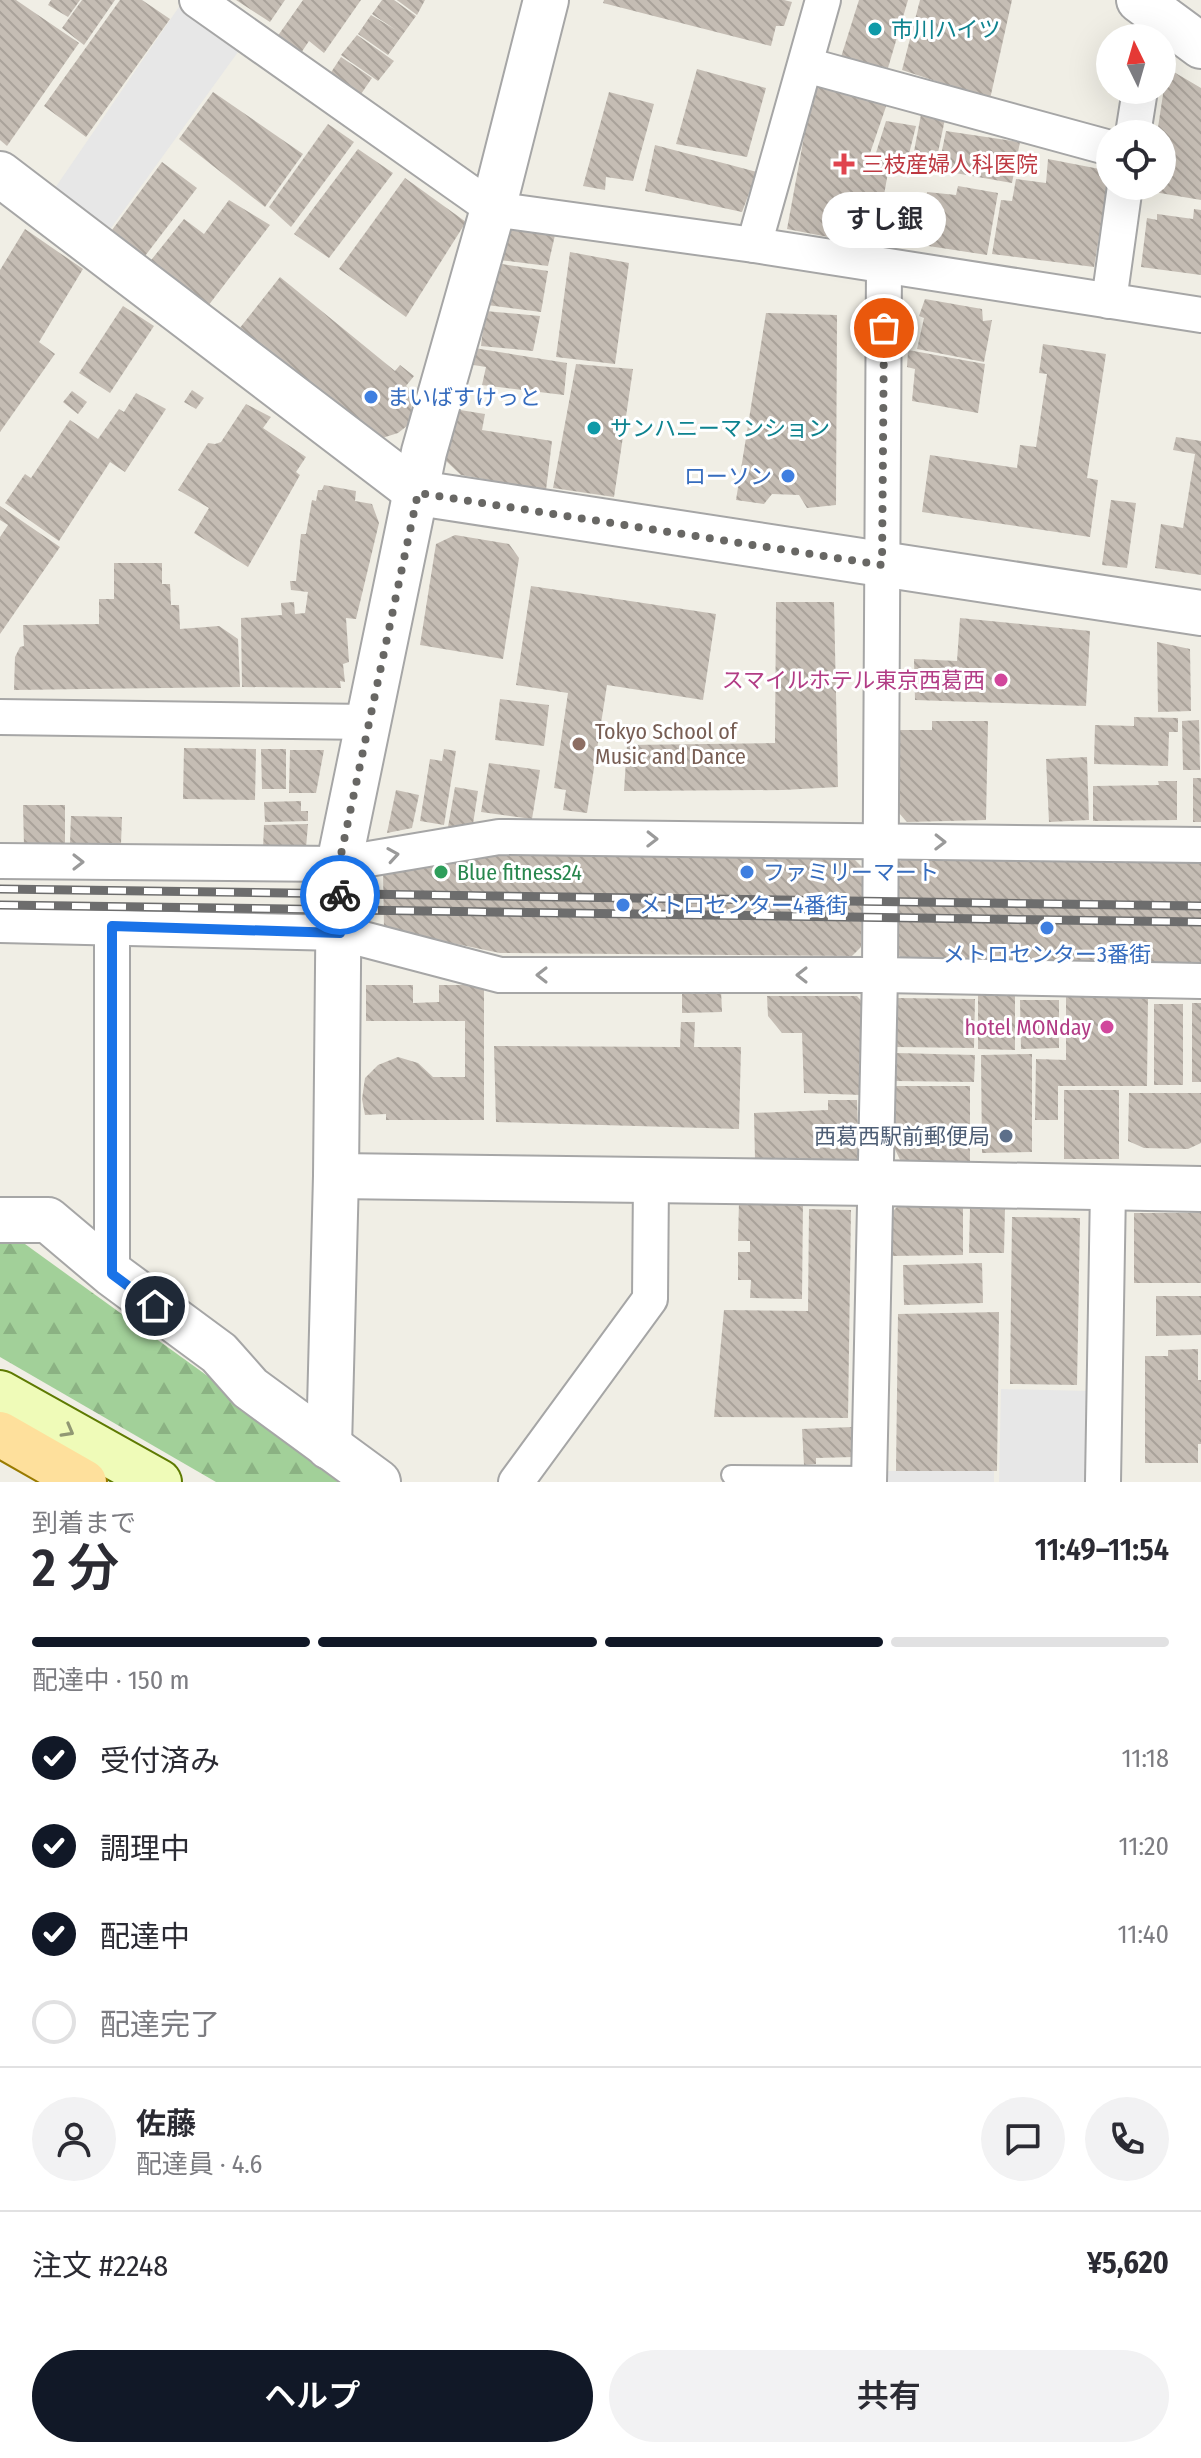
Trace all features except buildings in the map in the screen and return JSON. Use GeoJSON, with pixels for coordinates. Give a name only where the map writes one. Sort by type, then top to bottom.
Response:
{"type":"FeatureCollection","features":[{"type":"Feature","properties":{"kind":"main road"},"geometry":{"type":"LineString","coordinates":[[0,1393],[159,1482]]}},
{"type":"Feature","properties":{"kind":"main road"},"geometry":{"type":"LineString","coordinates":[[0,1434],[84,1482]]}},
{"type":"Feature","properties":{"kind":"street"},"geometry":{"type":"LineString","coordinates":[[197,0],[493,209],[754,245],[1201,315]]}},
{"type":"Feature","properties":{"kind":"street"},"geometry":{"type":"LineString","coordinates":[[329,1447],[339,864],[418,493],[424,452],[493,209],[546,0]]}},
{"type":"Feature","properties":{"kind":"street"},"geometry":{"type":"LineString","coordinates":[[754,245],[823,0]]}},
{"type":"Feature","properties":{"kind":"street"},"geometry":{"type":"LineString","coordinates":[[1150,12],[1201,46]]}},
{"type":"Feature","properties":{"kind":"street"},"geometry":{"type":"LineString","coordinates":[[806,65],[1096,144]]}},
{"type":"Feature","properties":{"kind":"street"},"geometry":{"type":"LineString","coordinates":[[0,174],[418,493],[1201,613]]}},
{"type":"Feature","properties":{"kind":"street"},"geometry":{"type":"LineString","coordinates":[[1109,301],[1123,200]]}},
{"type":"Feature","properties":{"kind":"street"},"geometry":{"type":"LineString","coordinates":[[869,1479],[880,975],[884,267]]}},
{"type":"Feature","properties":{"kind":"street"},"geometry":{"type":"LineString","coordinates":[[0,717],[369,722]]}},
{"type":"Feature","properties":{"kind":"street"},"geometry":{"type":"LineString","coordinates":[[0,861],[339,864],[499,837],[1201,845]]}},
{"type":"Feature","properties":{"kind":"street"},"geometry":{"type":"LineString","coordinates":[[0,925],[340,933],[500,975],[880,975],[1201,981]]}},
{"type":"Feature","properties":{"kind":"street"},"geometry":{"type":"LineString","coordinates":[[112,926],[112,1274]]}},
{"type":"Feature","properties":{"kind":"street"},"geometry":{"type":"LineString","coordinates":[[336,1176],[1201,1189]]}},
{"type":"Feature","properties":{"kind":"street"},"geometry":{"type":"LineString","coordinates":[[516,1482],[650,1299],[651,1180]]}},
{"type":"Feature","properties":{"kind":"street"},"geometry":{"type":"LineString","coordinates":[[1103,1482],[1108,1189]]}},
{"type":"Feature","properties":{"kind":"street"},"geometry":{"type":"LineString","coordinates":[[0,1220],[48,1220],[112,1274],[219,1353],[250,1388],[378,1482]]}},
{"type":"Feature","properties":{"kind":"lane"},"geometry":{"type":"LineString","coordinates":[[731,1475],[869,1479]]}},
{"type":"Feature","properties":{"kind":"green space"},"geometry":{"type":"Polygon","coordinates":[[[0,1231],[7,1231],[354,1482],[216,1482],[0,1357],[0,1231]]]}},
{"type":"Feature","properties":{"kind":"shaded area"},"geometry":{"type":"Polygon","coordinates":[[[183,1],[243,45],[111,228],[53,191],[183,1]]]}},
{"type":"Feature","properties":{"kind":"shaded area"},"geometry":{"type":"Polygon","coordinates":[[[1001,1389],[1090,1391],[1088,1482],[999,1482],[1001,1389]]]}},
{"type":"Feature","properties":{"kind":"shaded area"},"geometry":{"type":"Polygon","coordinates":[[[886,1471],[994,1471],[994,1482],[886,1482],[886,1471]]]}},
{"type":"Feature","properties":{"kind":"railway"},"geometry":{"type":"LineString","coordinates":[[0,889],[1201,906]]}},
{"type":"Feature","properties":{"kind":"railway"},"geometry":{"type":"LineString","coordinates":[[0,905],[1201,922]]}},
{"type":"Feature","properties":{"kind":"way so far"},"geometry":{"type":"LineString","coordinates":[[340,895],[339,864],[418,493],[882,565],[884,328]]}},
{"type":"Feature","properties":{"kind":"place","name":"市川ハイツ"},"geometry":{"type":"Point","coordinates":[875,29]}},
{"type":"Feature","properties":{"kind":"place","name":"三枝産婦人科医院"},"geometry":{"type":"Point","coordinates":[844,164]}},
{"type":"Feature","properties":{"kind":"place","name":"すし銀"},"geometry":{"type":"Point","coordinates":[884,328]}},
{"type":"Feature","properties":{"kind":"place","name":"まいばすけっと"},"geometry":{"type":"Point","coordinates":[371,397]}},
{"type":"Feature","properties":{"kind":"place","name":"サンハニーマンション"},"geometry":{"type":"Point","coordinates":[594,428]}},
{"type":"Feature","properties":{"kind":"place","name":"ローソン"},"geometry":{"type":"Point","coordinates":[788,476]}},
{"type":"Feature","properties":{"kind":"place","name":"スマイルホテル東京西葛西"},"geometry":{"type":"Point","coordinates":[1001,680]}},
{"type":"Feature","properties":{"kind":"place","name":"Tokyo School of Music and Dance"},"geometry":{"type":"Point","coordinates":[579,744]}},
{"type":"Feature","properties":{"kind":"place","name":"Blue fitness24"},"geometry":{"type":"Point","coordinates":[441,872]}},
{"type":"Feature","properties":{"kind":"place","name":"ファミリーマート"},"geometry":{"type":"Point","coordinates":[747,872]}},
{"type":"Feature","properties":{"kind":"place","name":"メトロセンター4番街"},"geometry":{"type":"Point","coordinates":[623,905]}},
{"type":"Feature","properties":{"kind":"place","name":"メトロセンター3番街"},"geometry":{"type":"Point","coordinates":[1047,928]}},
{"type":"Feature","properties":{"kind":"place","name":"hotel MONday"},"geometry":{"type":"Point","coordinates":[1107,1027]}},
{"type":"Feature","properties":{"kind":"place","name":"西葛西駅前郵便局"},"geometry":{"type":"Point","coordinates":[1006,1136]}},
{"type":"Feature","properties":{"kind":"route"},"geometry":{"type":"LineString","coordinates":[[155,1306],[112,1274],[112,926],[340,933],[340,895]]}}]}
